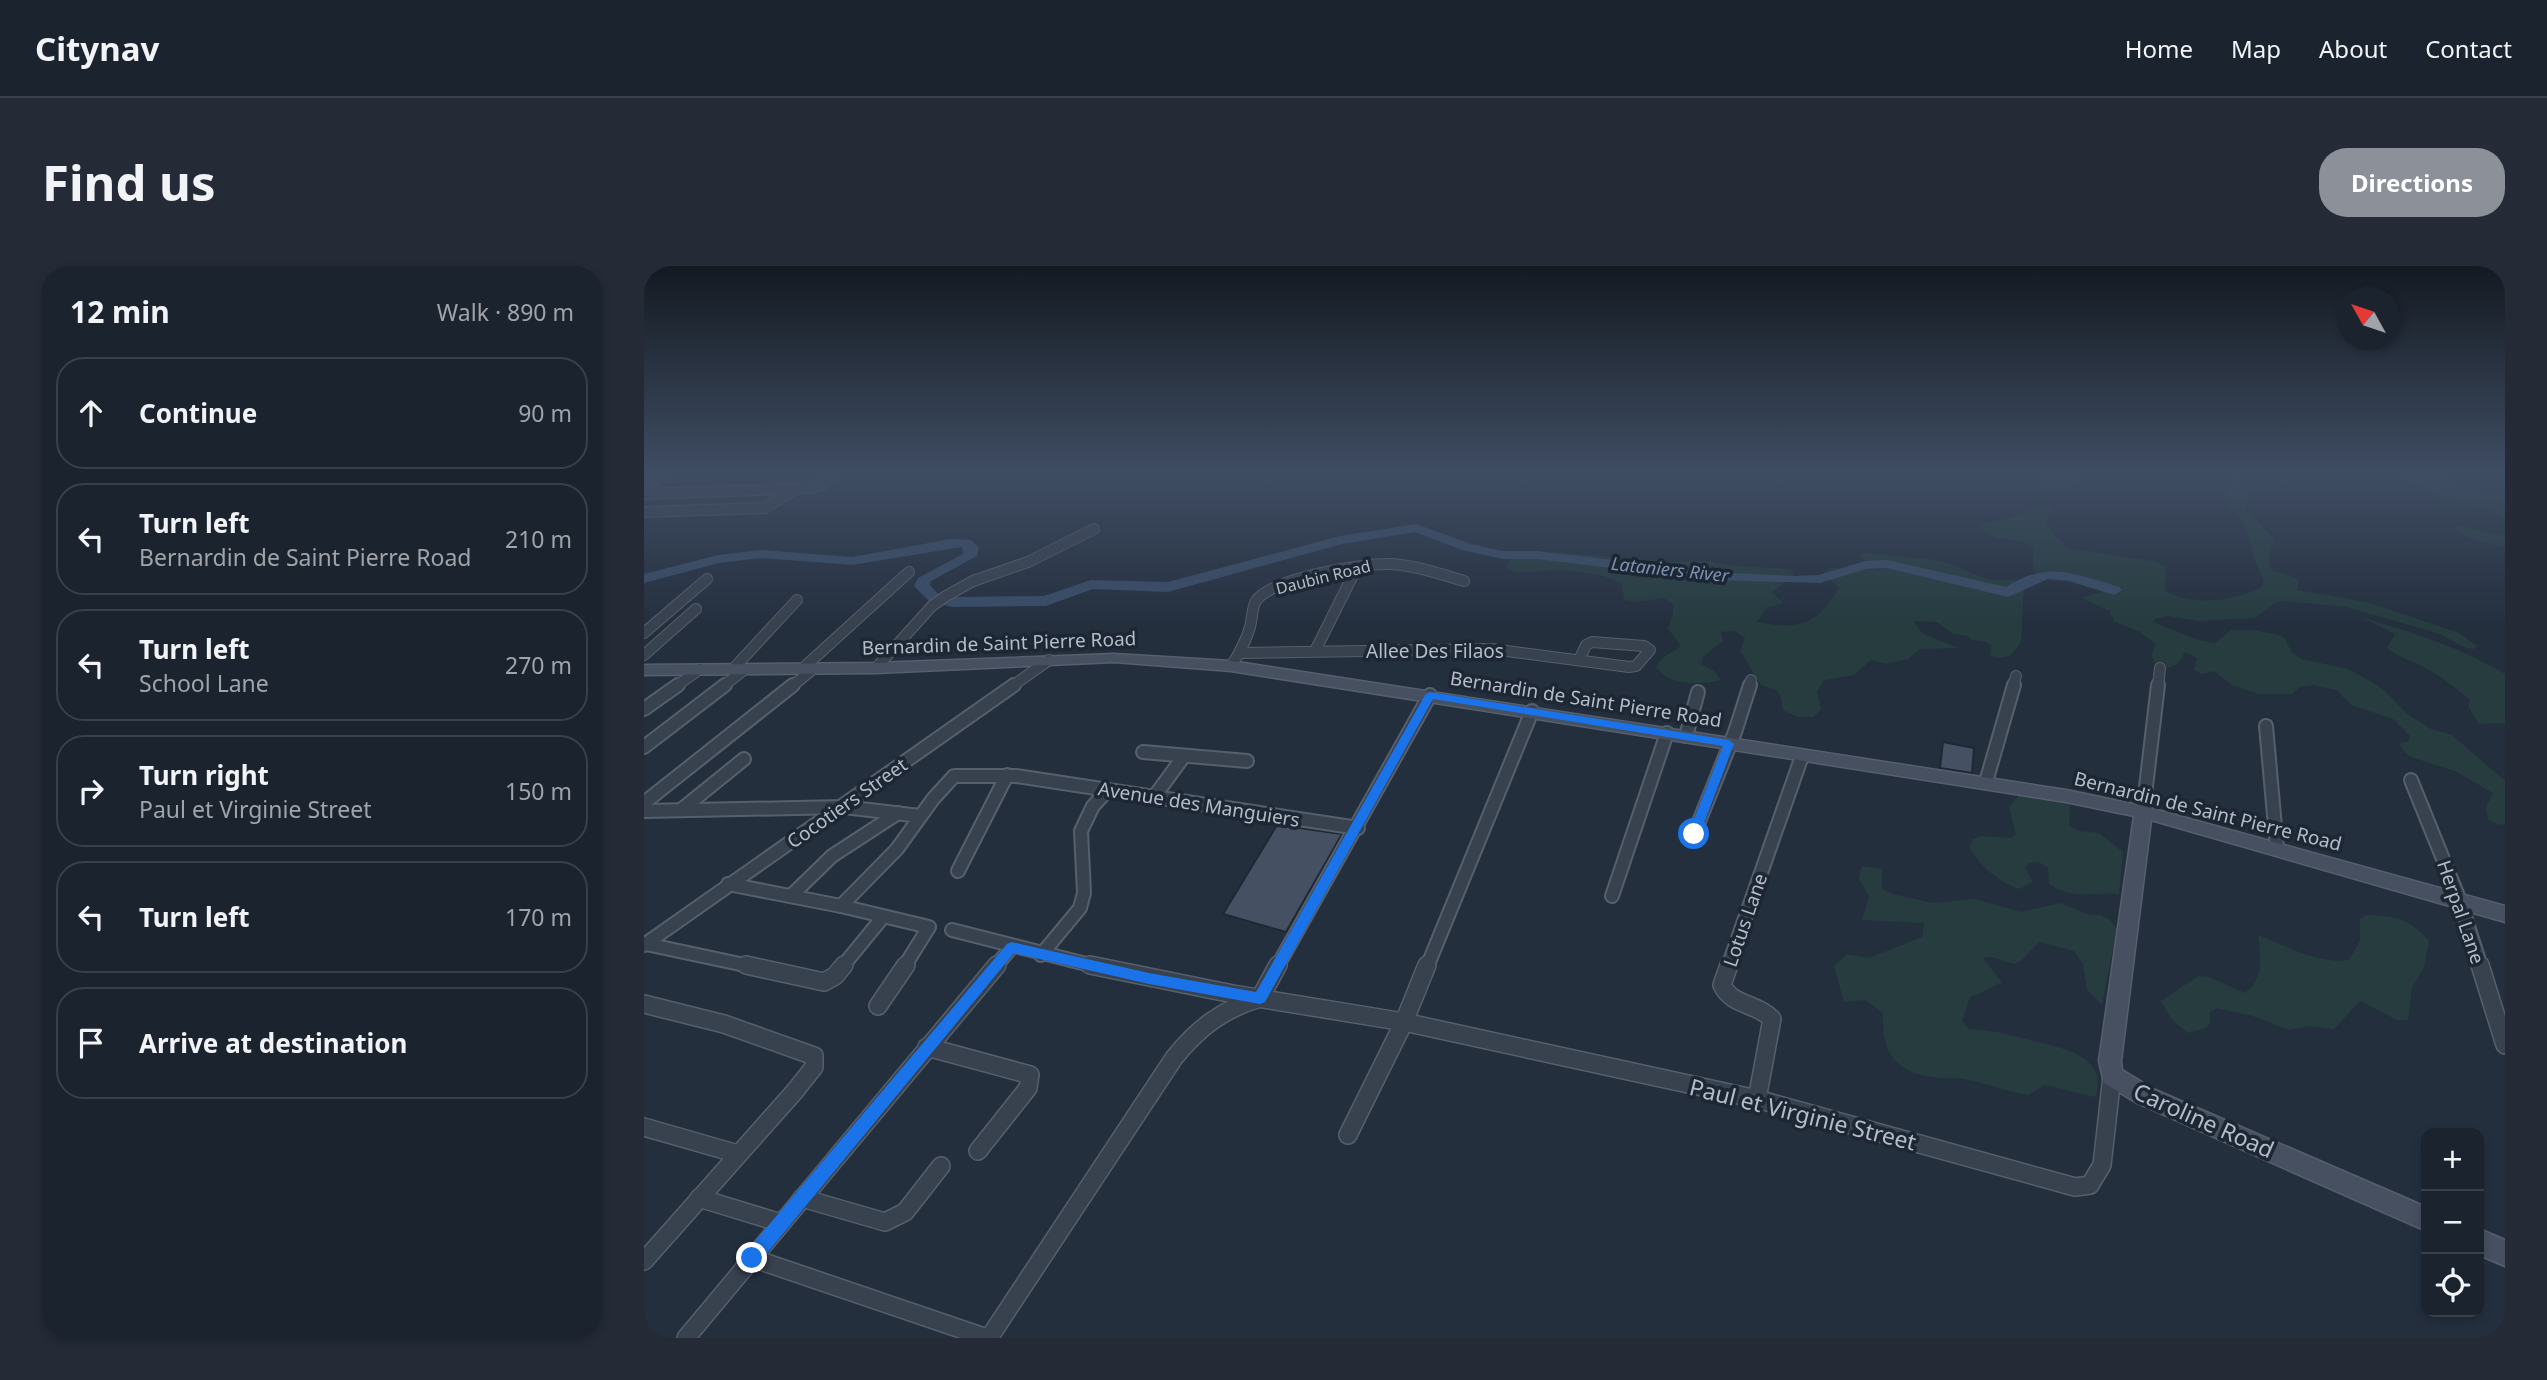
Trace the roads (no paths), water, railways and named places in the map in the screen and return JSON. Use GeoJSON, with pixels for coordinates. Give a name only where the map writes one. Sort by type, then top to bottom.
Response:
{"type":"FeatureCollection","features":[{"type":"Feature","properties":{"kind":"main road","name":"Bernardin de Saint Pierre Road"},"geometry":{"type":"LineString","coordinates":[[644,670],[876,668],[1114,658],[1236,659],[1430,695],[1729,744],[1986,782],[2143,812],[2505,914]]}},
{"type":"Feature","properties":{"kind":"main road","name":"Caroline Road"},"geometry":{"type":"LineString","coordinates":[[2143,812],[2110,1061],[2112,1076],[2145,1096],[2421,1217]]}},
{"type":"Feature","properties":{"kind":"main road"},"geometry":{"type":"LineString","coordinates":[[2484,1244],[2505,1253]]}},
{"type":"Feature","properties":{"kind":"street"},"geometry":{"type":"LineString","coordinates":[[876,668],[932,606],[946,596],[973,581],[1028,562],[1094,529]]}},
{"type":"Feature","properties":{"kind":"street","name":"Daubin Road"},"geometry":{"type":"LineString","coordinates":[[1236,659],[1252,626],[1255,602],[1260,595],[1290,582],[1379,564],[1400,565],[1464,581]]}},
{"type":"Feature","properties":{"kind":"street"},"geometry":{"type":"LineString","coordinates":[[1315,651],[1357,567]]}},
{"type":"Feature","properties":{"kind":"street"},"geometry":{"type":"LineString","coordinates":[[644,803],[808,669],[909,572]]}},
{"type":"Feature","properties":{"kind":"street"},"geometry":{"type":"LineString","coordinates":[[644,633],[707,579]]}},
{"type":"Feature","properties":{"kind":"street"},"geometry":{"type":"LineString","coordinates":[[644,747],[739,669],[797,600]]}},
{"type":"Feature","properties":{"kind":"street"},"geometry":{"type":"LineString","coordinates":[[644,655],[696,608]]}},
{"type":"Feature","properties":{"kind":"street","name":"Allee Des Filaos"},"geometry":{"type":"LineString","coordinates":[[1236,659],[1315,651],[1491,649],[1629,667],[1636,666],[1650,650],[1592,642],[1586,645],[1579,660]]}},
{"type":"Feature","properties":{"kind":"street","name":"Cocotiers Street"},"geometry":{"type":"LineString","coordinates":[[645,944],[728,884],[844,807],[1049,660]]}},
{"type":"Feature","properties":{"kind":"street"},"geometry":{"type":"LineString","coordinates":[[2143,812],[2160,668]]}},
{"type":"Feature","properties":{"kind":"street"},"geometry":{"type":"LineString","coordinates":[[644,709],[700,669]]}},
{"type":"Feature","properties":{"kind":"street"},"geometry":{"type":"LineString","coordinates":[[1986,782],[2017,676]]}},
{"type":"Feature","properties":{"kind":"street"},"geometry":{"type":"LineString","coordinates":[[1694,834],[1735,732],[1751,680]]}},
{"type":"Feature","properties":{"kind":"street"},"geometry":{"type":"LineString","coordinates":[[1686,736],[1698,692]]}},
{"type":"Feature","properties":{"kind":"street"},"geometry":{"type":"LineString","coordinates":[[752,1258],[988,1338],[1174,1058],[1195,1031],[1238,1003],[1260,998],[1358,828],[1430,695]]}},
{"type":"Feature","properties":{"kind":"street"},"geometry":{"type":"LineString","coordinates":[[1348,1135],[1404,1022],[1532,711]]}},
{"type":"Feature","properties":{"kind":"street"},"geometry":{"type":"LineString","coordinates":[[2266,726],[2277,849]]}},
{"type":"Feature","properties":{"kind":"street"},"geometry":{"type":"LineString","coordinates":[[1612,896],[1667,733]]}},
{"type":"Feature","properties":{"kind":"street"},"geometry":{"type":"LineString","coordinates":[[1143,752],[1247,761]]}},
{"type":"Feature","properties":{"kind":"street","name":"Lotus Lane"},"geometry":{"type":"LineString","coordinates":[[1757,1100],[1772,1019],[1766,1011],[1754,1004],[1734,1002],[1725,994],[1722,985],[1802,755]]}},
{"type":"Feature","properties":{"kind":"street"},"geometry":{"type":"LineString","coordinates":[[1154,797],[1184,756]]}},
{"type":"Feature","properties":{"kind":"street"},"geometry":{"type":"LineString","coordinates":[[681,810],[744,759]]}},
{"type":"Feature","properties":{"kind":"street"},"geometry":{"type":"LineString","coordinates":[[958,872],[1012,775]]}},
{"type":"Feature","properties":{"kind":"street","name":"Avenue des Manguiers"},"geometry":{"type":"LineString","coordinates":[[841,906],[897,849],[948,780],[954,776],[1012,775],[1358,828]]}},
{"type":"Feature","properties":{"kind":"street","name":"Herpal Lane"},"geometry":{"type":"LineString","coordinates":[[2411,780],[2460,901],[2505,1045]]}},
{"type":"Feature","properties":{"kind":"street"},"geometry":{"type":"LineString","coordinates":[[1041,955],[1080,908],[1084,893],[1081,831],[1093,806],[1108,790]]}},
{"type":"Feature","properties":{"kind":"street"},"geometry":{"type":"LineString","coordinates":[[644,811],[844,807],[920,816]]}},
{"type":"Feature","properties":{"kind":"street"},"geometry":{"type":"LineString","coordinates":[[791,896],[832,856],[898,813]]}},
{"type":"Feature","properties":{"kind":"street"},"geometry":{"type":"LineString","coordinates":[[728,884],[927,925],[929,929],[878,1006]]}},
{"type":"Feature","properties":{"kind":"street"},"geometry":{"type":"LineString","coordinates":[[645,944],[828,982],[883,917]]}},
{"type":"Feature","properties":{"kind":"street","name":"Paul et Virginie Street"},"geometry":{"type":"LineString","coordinates":[[952,930],[1041,955],[1260,998],[1404,1022],[1757,1100],[2075,1187],[2091,1185],[2102,1165],[2112,1076]]}},
{"type":"Feature","properties":{"kind":"street"},"geometry":{"type":"LineString","coordinates":[[686,1338],[1011,948]]}},
{"type":"Feature","properties":{"kind":"street"},"geometry":{"type":"LineString","coordinates":[[644,1004],[724,1024],[814,1056],[814,1067],[699,1198],[648,1250]]}},
{"type":"Feature","properties":{"kind":"street"},"geometry":{"type":"LineString","coordinates":[[927,1047],[1030,1075],[1028,1088],[978,1150]]}},
{"type":"Feature","properties":{"kind":"street"},"geometry":{"type":"LineString","coordinates":[[644,1127],[738,1154]]}},
{"type":"Feature","properties":{"kind":"street"},"geometry":{"type":"LineString","coordinates":[[802,1198],[885,1222],[905,1212],[941,1166]]}},
{"type":"Feature","properties":{"kind":"street"},"geometry":{"type":"LineString","coordinates":[[699,1198],[781,1223]]}},
{"type":"Feature","properties":{"kind":"waterway","name":"Lataniers River"},"geometry":{"type":"LineString","coordinates":[[644,579],[718,559],[761,554],[852,561],[951,543],[966,543],[972,548],[970,556],[925,578],[922,586],[934,598],[952,602],[1046,601],[1091,584],[1168,587],[1340,540],[1416,528],[1467,547],[1503,555],[1537,555],[1711,576],[1820,579],[1865,565],[1887,564],[2008,592],[2036,577],[2048,575],[2071,577],[2114,590]]}}]}
